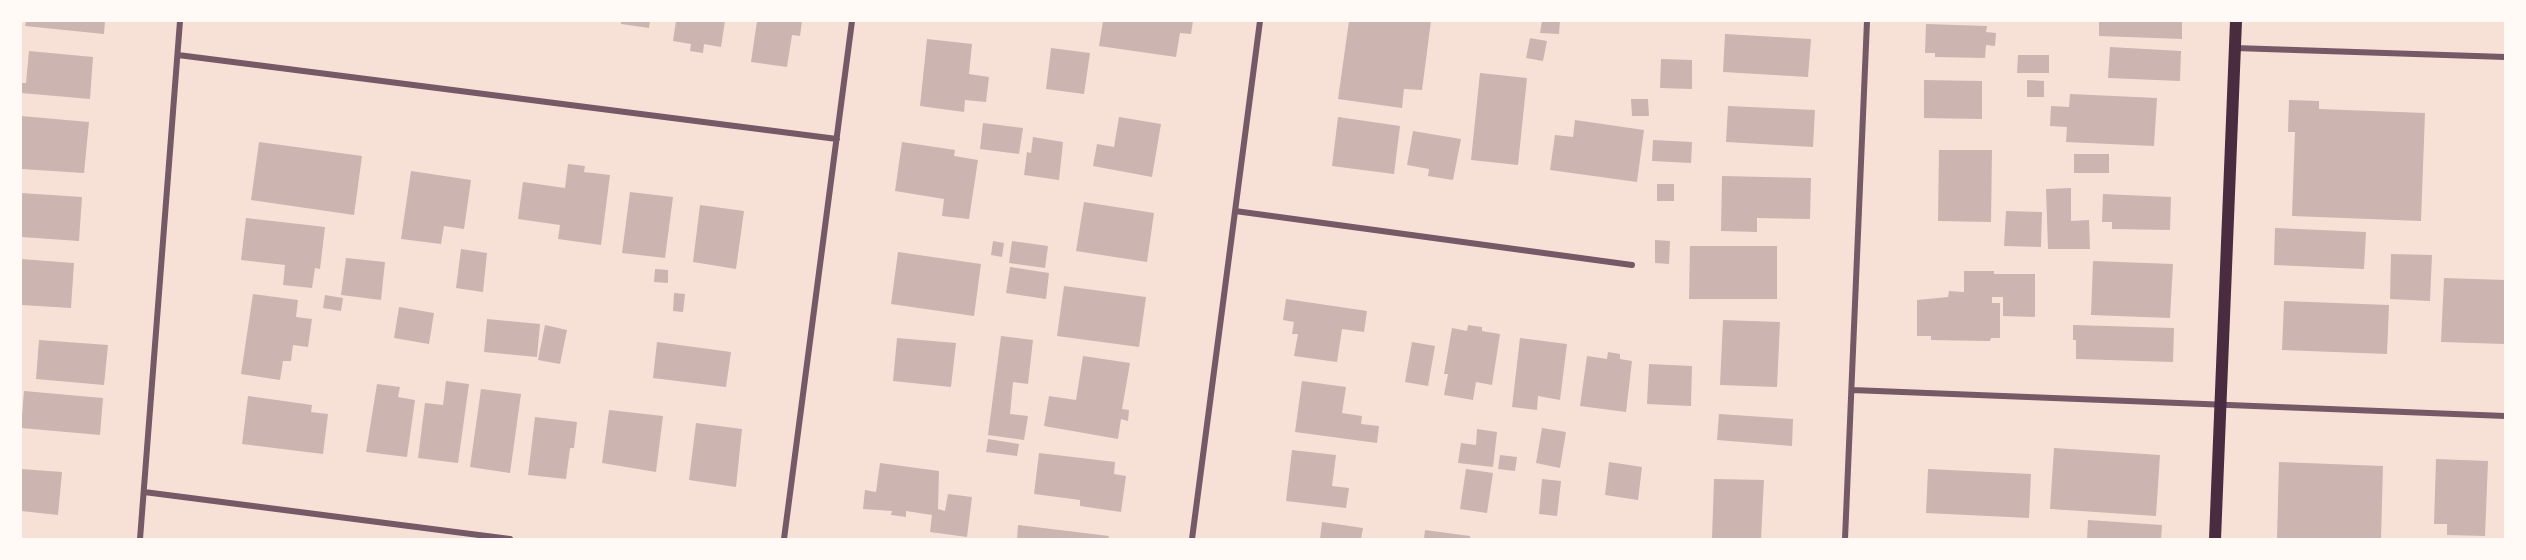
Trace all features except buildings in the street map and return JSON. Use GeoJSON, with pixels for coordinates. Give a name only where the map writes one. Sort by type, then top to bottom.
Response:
{"type":"FeatureCollection","features":[{"type":"Feature","properties":{"kind":"main road"},"geometry":{"type":"LineString","coordinates":[[2215,539],[2236,21]]}},
{"type":"Feature","properties":{"kind":"street"},"geometry":{"type":"LineString","coordinates":[[140,539],[180,21]]}},
{"type":"Feature","properties":{"kind":"street"},"geometry":{"type":"LineString","coordinates":[[784,539],[852,21]]}},
{"type":"Feature","properties":{"kind":"street"},"geometry":{"type":"LineString","coordinates":[[1192,539],[1260,21]]}},
{"type":"Feature","properties":{"kind":"street"},"geometry":{"type":"LineString","coordinates":[[1845,539],[1867,21]]}},
{"type":"Feature","properties":{"kind":"street"},"geometry":{"type":"LineString","coordinates":[[2235,48],[2505,57]]}},
{"type":"Feature","properties":{"kind":"street"},"geometry":{"type":"LineString","coordinates":[[178,55],[837,139]]}},
{"type":"Feature","properties":{"kind":"street"},"geometry":{"type":"LineString","coordinates":[[1235,210],[1632,265]]}},
{"type":"Feature","properties":{"kind":"street"},"geometry":{"type":"LineString","coordinates":[[1852,390],[2505,416]]}},
{"type":"Feature","properties":{"kind":"street"},"geometry":{"type":"LineString","coordinates":[[144,492],[510,539]]}}]}
